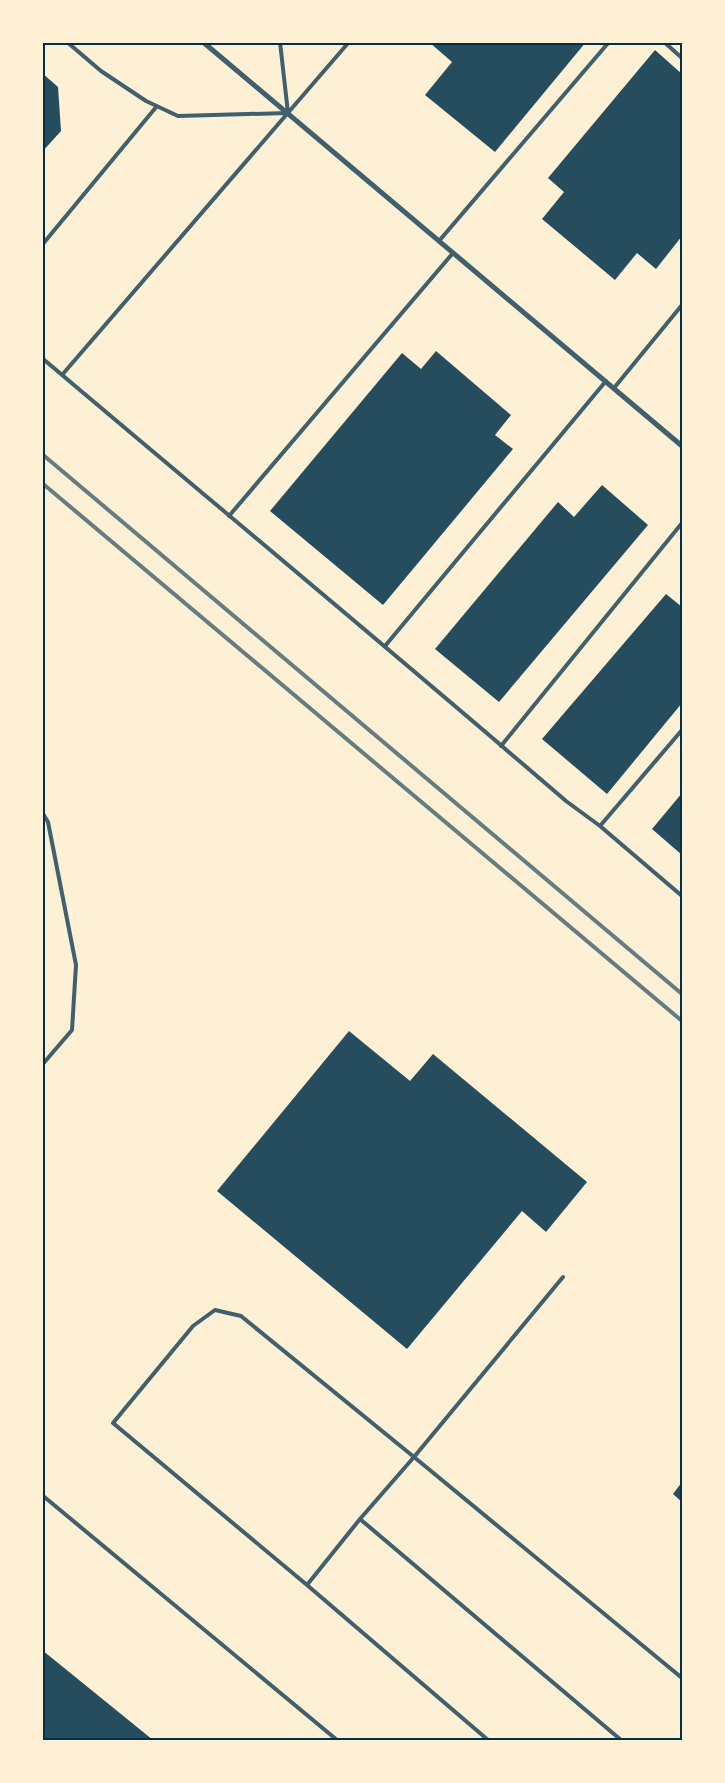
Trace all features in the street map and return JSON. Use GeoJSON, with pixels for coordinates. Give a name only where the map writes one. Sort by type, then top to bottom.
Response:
{"type":"FeatureCollection","features":[{"type":"Feature","properties":{"kind":"street"},"geometry":{"type":"LineString","coordinates":[[203,42],[682,446]]}},
{"type":"Feature","properties":{"kind":"lane"},"geometry":{"type":"LineString","coordinates":[[67,42],[101,70],[157,106],[178,116],[288,113]]}},
{"type":"Feature","properties":{"kind":"lane"},"geometry":{"type":"LineString","coordinates":[[280,42],[288,113]]}},
{"type":"Feature","properties":{"kind":"lane"},"geometry":{"type":"LineString","coordinates":[[62,374],[350,42]]}},
{"type":"Feature","properties":{"kind":"lane"},"geometry":{"type":"LineString","coordinates":[[439,241],[609,42]]}},
{"type":"Feature","properties":{"kind":"lane"},"geometry":{"type":"LineString","coordinates":[[664,42],[682,58]]}},
{"type":"Feature","properties":{"kind":"lane"},"geometry":{"type":"LineString","coordinates":[[42,245],[157,106]]}},
{"type":"Feature","properties":{"kind":"lane"},"geometry":{"type":"LineString","coordinates":[[229,516],[453,252]]}},
{"type":"Feature","properties":{"kind":"lane"},"geometry":{"type":"LineString","coordinates":[[614,388],[682,305]]}},
{"type":"Feature","properties":{"kind":"lane"},"geometry":{"type":"LineString","coordinates":[[42,358],[385,646],[566,801],[600,826],[682,896]]}},
{"type":"Feature","properties":{"kind":"lane"},"geometry":{"type":"LineString","coordinates":[[385,646],[606,381]]}},
{"type":"Feature","properties":{"kind":"lane"},"geometry":{"type":"LineString","coordinates":[[501,746],[682,523]]}},
{"type":"Feature","properties":{"kind":"lane"},"geometry":{"type":"LineString","coordinates":[[600,826],[682,730]]}},
{"type":"Feature","properties":{"kind":"lane"},"geometry":{"type":"LineString","coordinates":[[42,812],[48,822],[76,965],[72,1030],[42,1065]]}},
{"type":"Feature","properties":{"kind":"lane"},"geometry":{"type":"LineString","coordinates":[[307,1586],[360,1519],[414,1457],[563,1277]]}},
{"type":"Feature","properties":{"kind":"lane"},"geometry":{"type":"LineString","coordinates":[[488,1740],[113,1423],[193,1326],[216,1310],[241,1316],[682,1678]]}},
{"type":"Feature","properties":{"kind":"lane"},"geometry":{"type":"LineString","coordinates":[[42,1495],[337,1740]]}},
{"type":"Feature","properties":{"kind":"lane"},"geometry":{"type":"LineString","coordinates":[[360,1519],[621,1740]]}},
{"type":"Feature","properties":{"kind":"building"},"geometry":{"type":"Polygon","coordinates":[[[429,42],[586,42],[495,152],[425,95],[452,62],[429,42]]]}},
{"type":"Feature","properties":{"kind":"building"},"geometry":{"type":"Polygon","coordinates":[[[655,50],[682,74],[682,236],[656,269],[637,253],[615,280],[542,219],[564,192],[548,178],[655,50]]]}},
{"type":"Feature","properties":{"kind":"building"},"geometry":{"type":"Polygon","coordinates":[[[42,73],[58,87],[61,131],[42,152],[42,73]]]}},
{"type":"Feature","properties":{"kind":"building"},"geometry":{"type":"Polygon","coordinates":[[[436,351],[511,415],[495,435],[513,449],[383,605],[270,511],[402,353],[421,369],[436,351]]]}},
{"type":"Feature","properties":{"kind":"building"},"geometry":{"type":"Polygon","coordinates":[[[602,485],[648,525],[499,702],[435,649],[558,502],[574,517],[602,485]]]}},
{"type":"Feature","properties":{"kind":"building"},"geometry":{"type":"Polygon","coordinates":[[[666,594],[682,607],[682,703],[607,794],[542,739],[666,594]]]}},
{"type":"Feature","properties":{"kind":"building"},"geometry":{"type":"Polygon","coordinates":[[[682,793],[682,855],[652,829],[682,793]]]}},
{"type":"Feature","properties":{"kind":"building"},"geometry":{"type":"Polygon","coordinates":[[[349,1031],[410,1081],[433,1054],[587,1182],[546,1232],[522,1211],[407,1349],[217,1191],[349,1031]]]}},
{"type":"Feature","properties":{"kind":"building"},"geometry":{"type":"Polygon","coordinates":[[[682,1482],[682,1502],[673,1494],[682,1482]]]}},
{"type":"Feature","properties":{"kind":"building"},"geometry":{"type":"Polygon","coordinates":[[[42,1650],[153,1740],[42,1740],[42,1650]]]}},
{"type":"Feature","properties":{"kind":"railway"},"geometry":{"type":"LineString","coordinates":[[42,454],[682,994]]}},
{"type":"Feature","properties":{"kind":"railway"},"geometry":{"type":"LineString","coordinates":[[42,483],[682,1021]]}}]}
